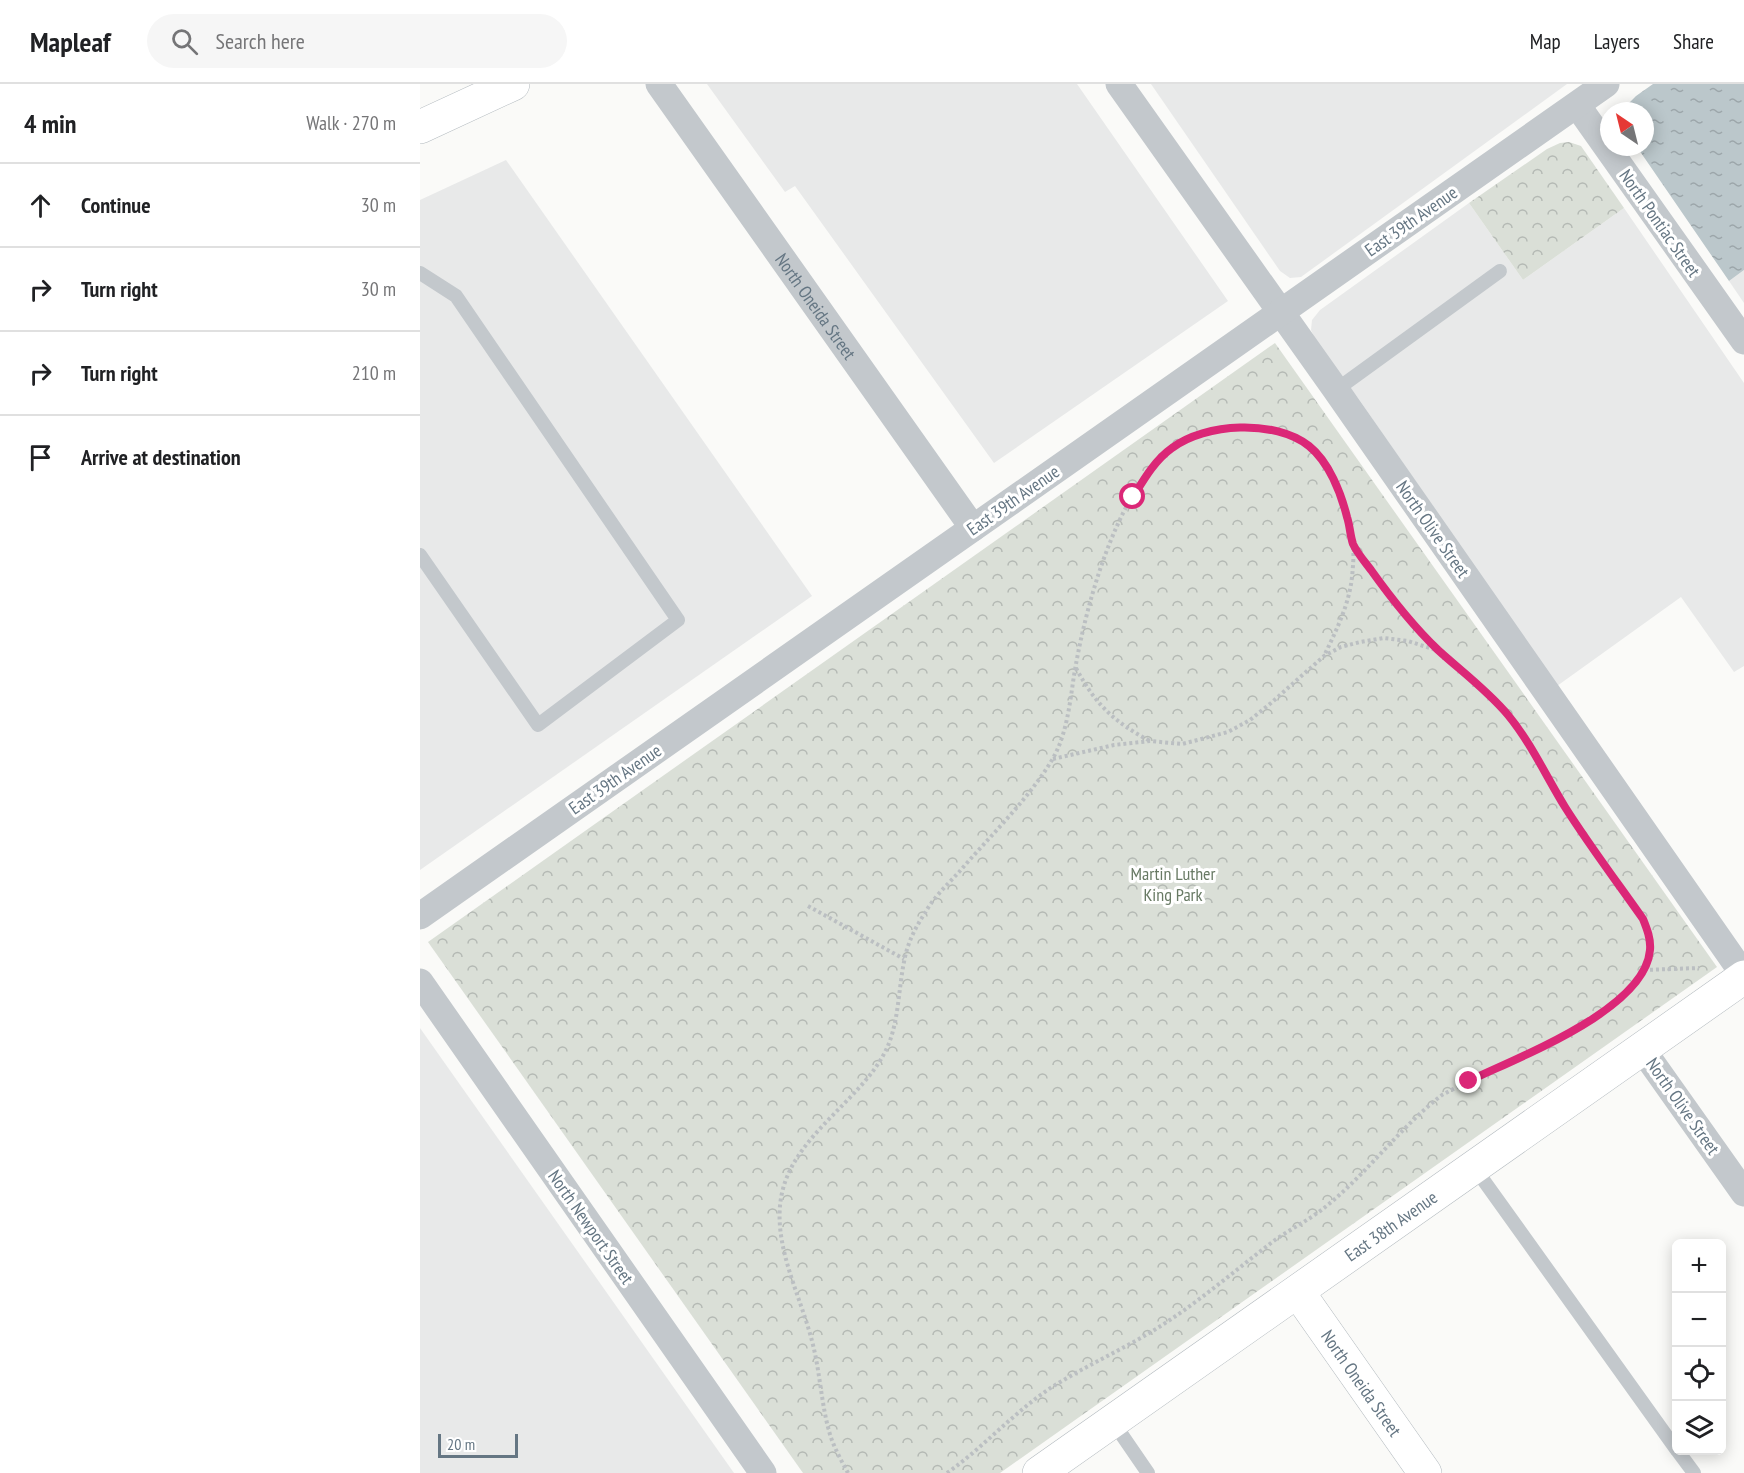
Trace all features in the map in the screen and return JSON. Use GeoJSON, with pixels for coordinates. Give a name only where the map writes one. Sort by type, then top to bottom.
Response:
{"type":"FeatureCollection","features":[{"type":"Feature","properties":{"kind":"street"},"geometry":{"type":"LineString","coordinates":[[420,127],[513,84]]}},
{"type":"Feature","properties":{"kind":"street","name":"North Oneida Street"},"geometry":{"type":"LineString","coordinates":[[658,84],[973,528]]}},
{"type":"Feature","properties":{"kind":"street","name":"North Olive Street"},"geometry":{"type":"LineString","coordinates":[[1119,84],[1336,390],[1744,976]]}},
{"type":"Feature","properties":{"kind":"street","name":"East 39th Avenue"},"geometry":{"type":"LineString","coordinates":[[420,916],[1606,84]]}},
{"type":"Feature","properties":{"kind":"street","name":"North Pontiac Street"},"geometry":{"type":"LineString","coordinates":[[1577,105],[1744,341]]}},
{"type":"Feature","properties":{"kind":"street","name":"East 38th Avenue"},"geometry":{"type":"LineString","coordinates":[[1039,1473],[1744,976]]}},
{"type":"Feature","properties":{"kind":"street","name":"North Newport Street"},"geometry":{"type":"LineString","coordinates":[[420,982],[763,1473]]}},
{"type":"Feature","properties":{"kind":"street","name":"North Olive Street"},"geometry":{"type":"LineString","coordinates":[[1642,1049],[1744,1193]]}},
{"type":"Feature","properties":{"kind":"street","name":"North Oneida Street"},"geometry":{"type":"LineString","coordinates":[[1298,1292],[1425,1473]]}},
{"type":"Feature","properties":{"kind":"lane"},"geometry":{"type":"LineString","coordinates":[[1336,390],[1500,271]]}},
{"type":"Feature","properties":{"kind":"lane"},"geometry":{"type":"LineString","coordinates":[[420,273],[456,296],[678,620],[538,725],[420,555]]}},
{"type":"Feature","properties":{"kind":"lane"},"geometry":{"type":"LineString","coordinates":[[1474,1167],[1672,1443]]}},
{"type":"Feature","properties":{"kind":"lane"},"geometry":{"type":"LineString","coordinates":[[1113,1422],[1148,1473]]}},
{"type":"Feature","properties":{"kind":"lane"},"geometry":{"type":"LineString","coordinates":[[1681,1455],[1694,1473]]}},
{"type":"Feature","properties":{"kind":"path"},"geometry":{"type":"LineString","coordinates":[[848,1473],[830,1435],[812,1341],[780,1231],[779,1209],[783,1187],[792,1167],[808,1144],[886,1051],[892,1032],[904,960],[909,943],[926,909],[1025,797],[1052,760],[1065,725],[1087,606],[1109,545],[1150,469],[1170,448],[1188,437],[1208,430],[1256,427],[1289,434],[1310,446],[1323,463],[1336,485],[1347,516],[1353,544],[1352,579],[1344,609],[1323,656]]}},
{"type":"Feature","properties":{"kind":"path"},"geometry":{"type":"LineString","coordinates":[[947,1473],[1039,1397],[1171,1319],[1273,1241],[1323,1208],[1342,1192],[1422,1111],[1442,1095],[1593,1020],[1622,998],[1644,970],[1650,951],[1649,936],[1643,919],[1565,807],[1524,735],[1507,713],[1478,683],[1440,651],[1412,623],[1353,544]]}},
{"type":"Feature","properties":{"kind":"path"},"geometry":{"type":"LineString","coordinates":[[1052,760],[1114,745],[1150,741],[1182,744],[1228,732],[1250,720],[1323,656],[1341,647],[1384,638],[1408,641],[1440,651]]}},
{"type":"Feature","properties":{"kind":"path"},"geometry":{"type":"LineString","coordinates":[[1075,667],[1097,702],[1110,717],[1150,741]]}},
{"type":"Feature","properties":{"kind":"path"},"geometry":{"type":"LineString","coordinates":[[808,906],[904,960]]}},
{"type":"Feature","properties":{"kind":"path"},"geometry":{"type":"LineString","coordinates":[[1644,970],[1699,968]]}},
{"type":"Feature","properties":{"kind":"shaded area"},"geometry":{"type":"Polygon","coordinates":[[[707,84],[1077,84],[1228,301],[994,463],[795,186],[785,192],[707,84]]]}},
{"type":"Feature","properties":{"kind":"shaded area"},"geometry":{"type":"Polygon","coordinates":[[[1151,84],[1567,84],[1301,277],[1290,278],[1280,271],[1151,84]]]}},
{"type":"Feature","properties":{"kind":"shaded area"},"geometry":{"type":"Polygon","coordinates":[[[506,160],[812,596],[420,870],[420,200],[506,160]]]}},
{"type":"Feature","properties":{"kind":"shaded area"},"geometry":{"type":"Polygon","coordinates":[[[1469,203],[1523,280],[1624,208],[1744,383],[1744,666],[1734,672],[1681,597],[1557,686],[1316,341],[1311,330],[1312,320],[1320,310],[1469,203]]]}},
{"type":"Feature","properties":{"kind":"shaded area"},"geometry":{"type":"Polygon","coordinates":[[[1744,270],[1744,303],[1729,281],[1744,270]]]}},
{"type":"Feature","properties":{"kind":"shaded area"},"geometry":{"type":"Polygon","coordinates":[[[420,1028],[734,1473],[420,1473],[420,1028]]]}},
{"type":"Feature","properties":{"kind":"green space"},"geometry":{"type":"Polygon","coordinates":[[[1569,142],[1581,146],[1624,208],[1523,280],[1469,203],[1547,149],[1569,142]]]}},
{"type":"Feature","properties":{"kind":"green space","name":"Martin Luther King Park"},"geometry":{"type":"Polygon","coordinates":[[[1275,343],[1717,967],[1000,1473],[803,1473],[428,942],[1275,343]]]}},
{"type":"Feature","properties":{"kind":"water"},"geometry":{"type":"Polygon","coordinates":[[[1653,84],[1744,84],[1744,270],[1729,281],[1643,156],[1654,156],[1654,102],[1630,102],[1653,84]]]}},
{"type":"Feature","properties":{"kind":"route"},"geometry":{"type":"LineString","coordinates":[[1133,497],[1150,469],[1170,448],[1188,437],[1208,430],[1256,427],[1289,434],[1310,446],[1336,485],[1347,516],[1353,544],[1371,570],[1419,631],[1478,683],[1507,713],[1524,735],[1565,807],[1643,919],[1649,936],[1650,951],[1644,970],[1622,998],[1593,1020],[1469,1081]]}}]}
